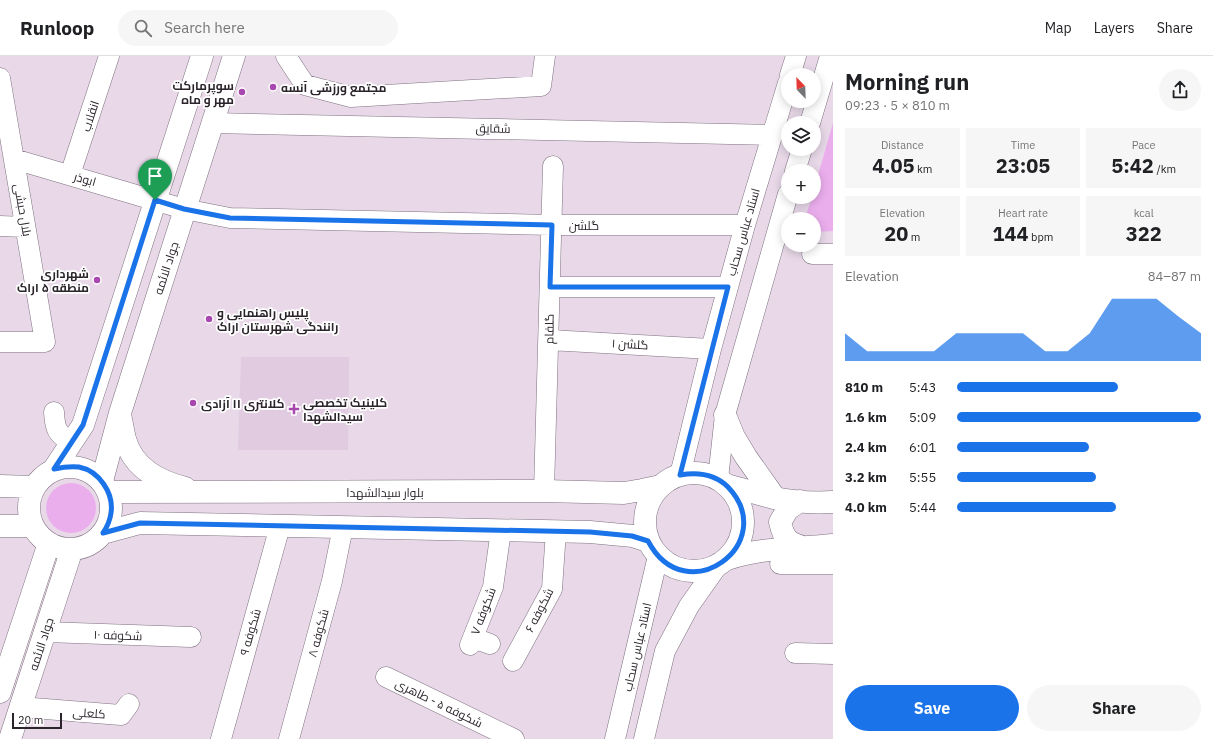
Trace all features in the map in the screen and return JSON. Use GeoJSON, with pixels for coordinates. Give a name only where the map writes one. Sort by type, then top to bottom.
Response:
{"type":"FeatureCollection","features":[{"type":"Feature","properties":{"kind":"main road"},"geometry":{"type":"LineString","coordinates":[[54,469],[83,425],[202,56]]}},
{"type":"Feature","properties":{"kind":"main road","name":"جواد الائمه"},"geometry":{"type":"LineString","coordinates":[[105,487],[120,413],[234,56]]}},
{"type":"Feature","properties":{"kind":"main road"},"geometry":{"type":"LineString","coordinates":[[120,413],[125,441],[135,459],[148,472],[179,486],[201,492]]}},
{"type":"Feature","properties":{"kind":"main road"},"geometry":{"type":"LineString","coordinates":[[725,415],[734,436],[746,457],[775,498]]}},
{"type":"Feature","properties":{"kind":"main road"},"geometry":{"type":"LineString","coordinates":[[67,466],[80,467],[92,472],[105,487],[111,503],[111,514],[108,524],[103,533],[84,547],[72,549],[60,548],[42,539],[32,526],[29,513],[29,499],[34,486],[43,476],[54,469],[67,466]]}},
{"type":"Feature","properties":{"kind":"main road"},"geometry":{"type":"LineString","coordinates":[[833,502],[800,501],[775,498],[722,482],[702,474],[687,474],[670,480],[654,494],[646,512],[646,532],[653,548],[666,563],[674,568],[684,570],[696,572],[707,570],[723,562],[755,551],[833,545]]}},
{"type":"Feature","properties":{"kind":"main road","name":"بلوار سیدالشهدا"},"geometry":{"type":"LineString","coordinates":[[105,487],[201,492],[544,491],[624,493],[642,490],[670,480]]}},
{"type":"Feature","properties":{"kind":"main road"},"geometry":{"type":"LineString","coordinates":[[722,482],[734,494],[740,504],[743,516],[743,527],[738,544],[723,562]]}},
{"type":"Feature","properties":{"kind":"main road"},"geometry":{"type":"LineString","coordinates":[[0,486],[34,486]]}},
{"type":"Feature","properties":{"kind":"main road"},"geometry":{"type":"LineString","coordinates":[[800,501],[788,509],[780,522],[782,534],[792,544],[806,548]]}},
{"type":"Feature","properties":{"kind":"main road"},"geometry":{"type":"LineString","coordinates":[[103,533],[140,523],[556,531],[590,532],[632,536],[653,548]]}},
{"type":"Feature","properties":{"kind":"main road"},"geometry":{"type":"LineString","coordinates":[[0,526],[32,526]]}},
{"type":"Feature","properties":{"kind":"main road","name":"جواد الائمه"},"geometry":{"type":"LineString","coordinates":[[0,692],[48,543]]}},
{"type":"Feature","properties":{"kind":"main road","name":"جواد الائمه"},"geometry":{"type":"LineString","coordinates":[[10,739],[72,549]]}},
{"type":"Feature","properties":{"kind":"street","name":"انقلاب"},"geometry":{"type":"LineString","coordinates":[[70,175],[110,56]]}},
{"type":"Feature","properties":{"kind":"street"},"geometry":{"type":"LineString","coordinates":[[286,56],[305,85],[351,97],[541,86],[545,56]]}},
{"type":"Feature","properties":{"kind":"street"},"geometry":{"type":"LineString","coordinates":[[792,68],[796,56]]}},
{"type":"Feature","properties":{"kind":"street"},"geometry":{"type":"LineString","coordinates":[[812,116],[830,56]]}},
{"type":"Feature","properties":{"kind":"street","name":"بلال حبشی"},"geometry":{"type":"LineString","coordinates":[[0,78],[3,109],[14,159],[45,342],[0,342]]}},
{"type":"Feature","properties":{"kind":"street","name":"استاد عباس سحاب"},"geometry":{"type":"LineString","coordinates":[[670,480],[711,349],[745,225],[781,107]]}},
{"type":"Feature","properties":{"kind":"street","name":"شقایق"},"geometry":{"type":"LineString","coordinates":[[212,123],[773,135]]}},
{"type":"Feature","properties":{"kind":"street","name":"ابوذر"},"geometry":{"type":"LineString","coordinates":[[14,159],[184,209]]}},
{"type":"Feature","properties":{"kind":"street","name":"گلفام"},"geometry":{"type":"LineString","coordinates":[[544,491],[554,166]]}},
{"type":"Feature","properties":{"kind":"street"},"geometry":{"type":"LineString","coordinates":[[722,482],[725,415],[785,204]]}},
{"type":"Feature","properties":{"kind":"street","name":"گلشن"},"geometry":{"type":"LineString","coordinates":[[184,209],[230,218],[552,225],[745,225]]}},
{"type":"Feature","properties":{"kind":"street"},"geometry":{"type":"LineString","coordinates":[[0,226],[25,227]]}},
{"type":"Feature","properties":{"kind":"street"},"geometry":{"type":"LineString","coordinates":[[812,254],[833,254]]}},
{"type":"Feature","properties":{"kind":"street"},"geometry":{"type":"LineString","coordinates":[[550,287],[728,287]]}},
{"type":"Feature","properties":{"kind":"street","name":"گلشن ۱"},"geometry":{"type":"LineString","coordinates":[[549,340],[711,349]]}},
{"type":"Feature","properties":{"kind":"street"},"geometry":{"type":"LineString","coordinates":[[54,412],[58,434],[71,443]]}},
{"type":"Feature","properties":{"kind":"street","name":"شکوفه ۹"},"geometry":{"type":"LineString","coordinates":[[221,739],[280,526]]}},
{"type":"Feature","properties":{"kind":"street","name":"شکوفه ۸"},"geometry":{"type":"LineString","coordinates":[[289,739],[332,581],[343,527]]}},
{"type":"Feature","properties":{"kind":"street","name":"شکوفه ۷"},"geometry":{"type":"LineString","coordinates":[[477,642],[493,587],[501,530]]}},
{"type":"Feature","properties":{"kind":"street","name":"شکوفه ۶"},"geometry":{"type":"LineString","coordinates":[[512,661],[552,589],[556,531]]}},
{"type":"Feature","properties":{"kind":"street","name":"استاد عباس سحاب"},"geometry":{"type":"LineString","coordinates":[[615,739],[653,548]]}},
{"type":"Feature","properties":{"kind":"street"},"geometry":{"type":"LineString","coordinates":[[644,739],[665,651],[689,606],[723,562]]}},
{"type":"Feature","properties":{"kind":"street"},"geometry":{"type":"LineString","coordinates":[[780,564],[833,564]]}},
{"type":"Feature","properties":{"kind":"street","name":"شکوفه ۱۰"},"geometry":{"type":"LineString","coordinates":[[45,632],[191,637]]}},
{"type":"Feature","properties":{"kind":"street"},"geometry":{"type":"LineString","coordinates":[[795,653],[833,654]]}},
{"type":"Feature","properties":{"kind":"street","name":"شکوفه ۵ - طاهری"},"geometry":{"type":"LineString","coordinates":[[386,677],[514,739]]}},
{"type":"Feature","properties":{"kind":"street","name":"کلعلی"},"geometry":{"type":"LineString","coordinates":[[20,707],[121,715],[129,704]]}},
{"type":"Feature","properties":{"kind":"shaded area"},"geometry":{"type":"Polygon","coordinates":[[[833,123],[833,231],[821,232],[821,212],[807,212],[810,204],[821,204],[821,165],[833,123]]]}},
{"type":"Feature","properties":{"kind":"shaded area","name":"کلینیک تخصصی سیدالشهدا"},"geometry":{"type":"Polygon","coordinates":[[[241,357],[349,357],[348,450],[238,450],[241,357]]]}},
{"type":"Feature","properties":{"kind":"shaded area"},"geometry":{"type":"Polygon","coordinates":[[[71,483],[81,485],[89,490],[94,498],[96,508],[94,518],[89,526],[81,531],[71,533],[61,531],[53,526],[48,518],[46,508],[48,498],[53,490],[61,485],[71,483]]]}},
{"type":"Feature","properties":{"kind":"place","name":"مجتمع ورزشی آنسه"},"geometry":{"type":"Point","coordinates":[273,87]}},
{"type":"Feature","properties":{"kind":"place","name":"سوپرمارکت مهر و ماه"},"geometry":{"type":"Point","coordinates":[242,92]}},
{"type":"Feature","properties":{"kind":"place","name":"شهرداری منطقه ۵ اراک"},"geometry":{"type":"Point","coordinates":[97,280]}},
{"type":"Feature","properties":{"kind":"place","name":"پلیس راهنمایی و رانندگی شهرستان اراک"},"geometry":{"type":"Point","coordinates":[209,319]}},
{"type":"Feature","properties":{"kind":"place","name":"کلانتری ۱۱ آزادی"},"geometry":{"type":"Point","coordinates":[193,403]}},
{"type":"Feature","properties":{"kind":"place","name":"کلینیک تخصصی سیدالشهدا"},"geometry":{"type":"Point","coordinates":[294,409]}},
{"type":"Feature","properties":{"kind":"route"},"geometry":{"type":"LineString","coordinates":[[155,200],[184,209],[230,218],[552,225],[550,287],[728,287],[680,475],[694,473],[709,475],[726,485],[734,494],[740,504],[743,516],[743,527],[735,550],[727,559],[718,565],[707,570],[696,572],[674,568],[666,563],[652,549],[648,541],[632,536],[590,532],[140,523],[103,533],[111,514],[111,503],[109,492],[102,481],[92,472],[80,467],[67,466],[54,469],[83,425],[155,200]]}}]}
